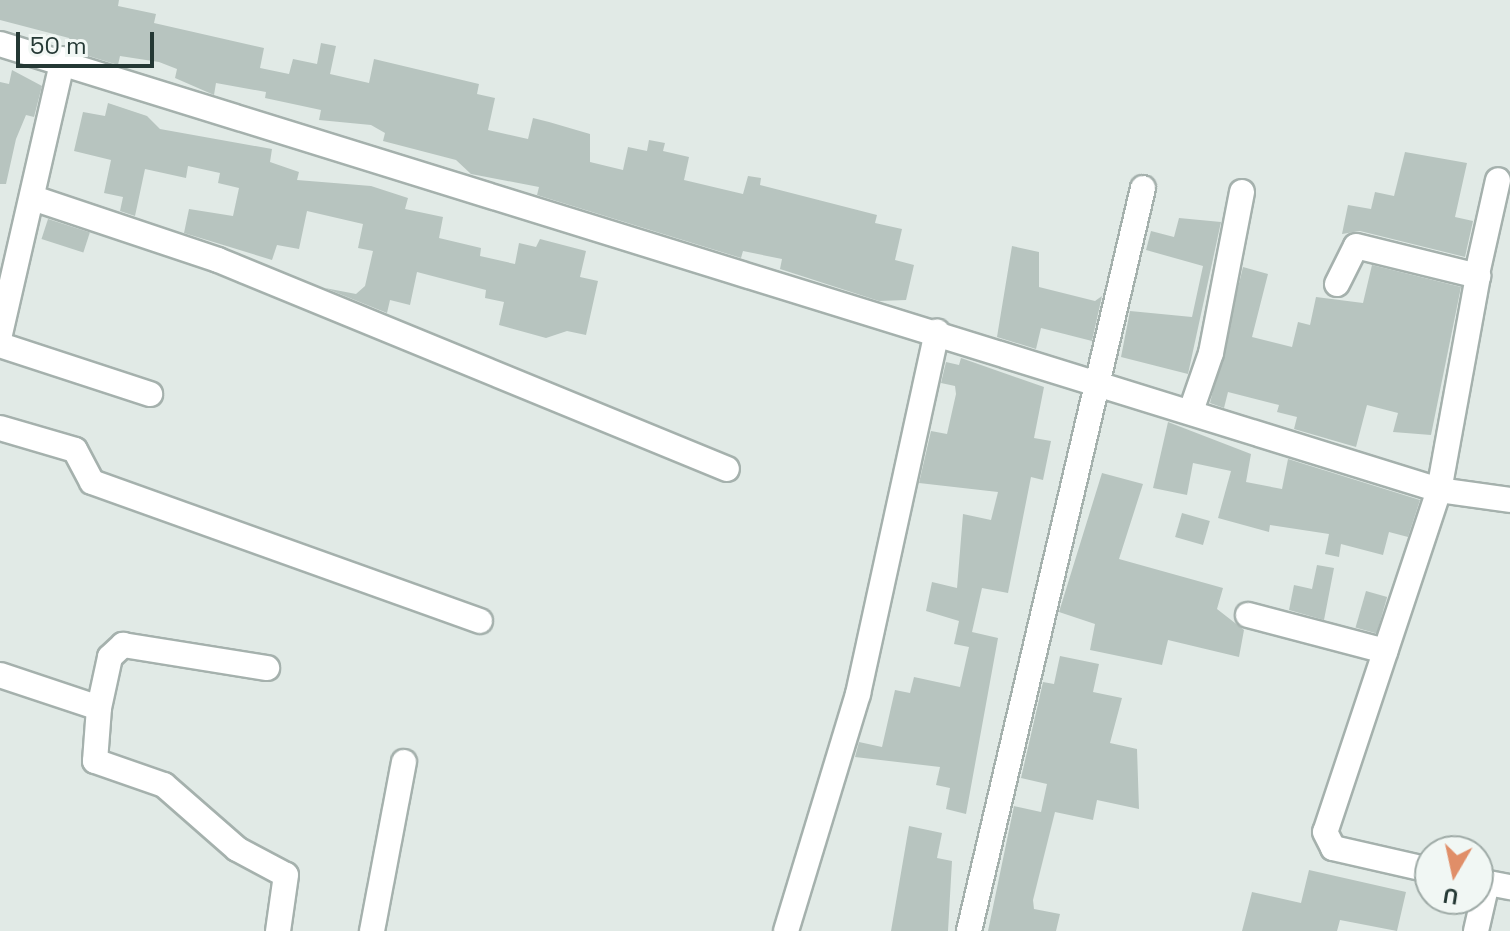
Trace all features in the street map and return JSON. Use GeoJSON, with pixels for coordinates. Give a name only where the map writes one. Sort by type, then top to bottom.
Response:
{"type":"FeatureCollection","features":[{"type":"Feature","properties":{"kind":"street"},"geometry":{"type":"LineString","coordinates":[[0,44],[63,59],[544,219],[1192,408],[1439,490],[1510,500]]}},
{"type":"Feature","properties":{"kind":"street"},"geometry":{"type":"LineString","coordinates":[[0,334],[63,59]]}},
{"type":"Feature","properties":{"kind":"street"},"geometry":{"type":"LineString","coordinates":[[1414,867],[1343,851],[1325,840],[1439,490],[1477,274],[1498,180]]}},
{"type":"Feature","properties":{"kind":"street"},"geometry":{"type":"LineString","coordinates":[[969,931],[1143,188]]}},
{"type":"Feature","properties":{"kind":"street"},"geometry":{"type":"LineString","coordinates":[[1192,408],[1211,353],[1242,192]]}},
{"type":"Feature","properties":{"kind":"street"},"geometry":{"type":"LineString","coordinates":[[33,198],[218,260],[727,469]]}},
{"type":"Feature","properties":{"kind":"street"},"geometry":{"type":"LineString","coordinates":[[1337,284],[1356,246],[1477,274]]}},
{"type":"Feature","properties":{"kind":"street"},"geometry":{"type":"LineString","coordinates":[[786,931],[858,694],[937,332]]}},
{"type":"Feature","properties":{"kind":"street"},"geometry":{"type":"LineString","coordinates":[[0,345],[150,394]]}},
{"type":"Feature","properties":{"kind":"street"},"geometry":{"type":"LineString","coordinates":[[0,428],[72,448],[92,482],[480,621]]}},
{"type":"Feature","properties":{"kind":"street"},"geometry":{"type":"LineString","coordinates":[[1248,615],[1385,651]]}},
{"type":"Feature","properties":{"kind":"street"},"geometry":{"type":"LineString","coordinates":[[267,668],[123,645],[110,657],[99,708],[95,761],[164,785],[237,849],[286,875],[278,931]]}},
{"type":"Feature","properties":{"kind":"street"},"geometry":{"type":"LineString","coordinates":[[0,675],[99,708]]}},
{"type":"Feature","properties":{"kind":"street"},"geometry":{"type":"LineString","coordinates":[[372,931],[404,762]]}},
{"type":"Feature","properties":{"kind":"building"},"geometry":{"type":"Polygon","coordinates":[[[0,0],[119,0],[118,6],[156,14],[154,23],[264,48],[260,68],[289,74],[293,59],[317,64],[321,43],[336,46],[330,74],[369,83],[374,59],[479,84],[477,94],[495,98],[488,130],[528,139],[533,118],[590,134],[590,162],[623,170],[628,147],[647,151],[649,140],[665,143],[663,151],[689,157],[684,180],[743,194],[748,176],[761,178],[760,185],[877,215],[875,223],[902,229],[895,260],[914,265],[906,300],[879,301],[780,269],[782,259],[743,251],[741,258],[537,195],[539,187],[471,174],[456,160],[383,141],[385,133],[371,125],[319,120],[321,110],[265,98],[266,92],[216,83],[214,95],[175,78],[177,69],[159,62],[120,56],[118,65],[76,52],[69,38],[0,20],[0,0]]]}},
{"type":"Feature","properties":{"kind":"building"},"geometry":{"type":"Polygon","coordinates":[[[12,70],[42,86],[34,117],[26,115],[16,139],[6,184],[0,184],[0,82],[9,84],[12,70]]]}},
{"type":"Feature","properties":{"kind":"building"},"geometry":{"type":"Polygon","coordinates":[[[108,103],[147,116],[160,129],[272,149],[270,162],[299,172],[297,180],[371,186],[408,198],[405,209],[443,217],[439,238],[481,248],[480,256],[515,264],[519,243],[536,247],[540,239],[586,251],[580,277],[598,281],[586,335],[567,331],[546,338],[499,325],[504,302],[485,298],[486,290],[417,272],[410,305],[390,300],[387,313],[325,288],[356,294],[365,286],[373,251],[358,248],[363,224],[307,211],[299,249],[277,245],[272,260],[184,233],[189,209],[233,216],[239,188],[218,183],[220,173],[188,166],[186,178],[145,169],[135,216],[120,211],[123,197],[104,193],[111,160],[74,151],[83,112],[105,116],[108,103]]]}},
{"type":"Feature","properties":{"kind":"building"},"geometry":{"type":"Polygon","coordinates":[[[1405,152],[1467,163],[1455,217],[1473,221],[1465,257],[1360,231],[1342,234],[1348,205],[1371,209],[1375,192],[1394,196],[1405,152]]]}},
{"type":"Feature","properties":{"kind":"building"},"geometry":{"type":"Polygon","coordinates":[[[1179,218],[1221,222],[1188,374],[1121,357],[1130,311],[1192,317],[1203,266],[1146,250],[1151,231],[1174,237],[1179,218]]]}},
{"type":"Feature","properties":{"kind":"building"},"geometry":{"type":"Polygon","coordinates":[[[48,219],[90,233],[83,253],[42,239],[48,219]]]}},
{"type":"Feature","properties":{"kind":"building"},"geometry":{"type":"Polygon","coordinates":[[[1012,246],[1039,252],[1039,287],[1095,301],[1102,296],[1092,341],[1041,328],[1036,349],[997,337],[1012,246]]]}},
{"type":"Feature","properties":{"kind":"building"},"geometry":{"type":"Polygon","coordinates":[[[1372,265],[1461,287],[1431,435],[1393,432],[1398,413],[1367,405],[1356,447],[1294,429],[1297,417],[1277,412],[1279,405],[1228,392],[1224,408],[1210,403],[1243,267],[1268,274],[1252,337],[1292,347],[1298,322],[1310,325],[1316,297],[1363,303],[1372,265]]]}},
{"type":"Feature","properties":{"kind":"building"},"geometry":{"type":"Polygon","coordinates":[[[961,358],[1044,387],[1034,438],[1051,441],[1043,480],[1031,477],[1008,593],[982,588],[972,632],[998,638],[966,814],[946,809],[950,788],[936,785],[940,767],[855,757],[859,742],[882,747],[895,690],[910,693],[914,677],[960,687],[969,647],[954,644],[959,621],[926,611],[932,582],[957,588],[963,514],[991,520],[998,492],[919,483],[931,431],[947,434],[956,394],[955,386],[941,383],[946,362],[959,365],[961,358]]]}},
{"type":"Feature","properties":{"kind":"building"},"geometry":{"type":"Polygon","coordinates":[[[1168,422],[1251,454],[1246,482],[1282,489],[1288,459],[1420,500],[1408,537],[1389,532],[1383,555],[1341,544],[1339,557],[1325,554],[1329,534],[1270,525],[1269,532],[1218,518],[1231,471],[1193,463],[1187,495],[1153,488],[1168,422]]]}},
{"type":"Feature","properties":{"kind":"building"},"geometry":{"type":"Polygon","coordinates":[[[1102,473],[1143,484],[1119,559],[1223,588],[1217,609],[1244,630],[1239,657],[1168,640],[1162,665],[1090,650],[1095,624],[1059,612],[1102,473]]]}},
{"type":"Feature","properties":{"kind":"building"},"geometry":{"type":"Polygon","coordinates":[[[1182,513],[1210,521],[1203,545],[1175,537],[1182,513]]]}},
{"type":"Feature","properties":{"kind":"building"},"geometry":{"type":"Polygon","coordinates":[[[1317,565],[1334,568],[1324,620],[1289,610],[1294,585],[1312,589],[1317,565]]]}},
{"type":"Feature","properties":{"kind":"building"},"geometry":{"type":"Polygon","coordinates":[[[1366,591],[1387,597],[1377,634],[1356,628],[1366,591]]]}},
{"type":"Feature","properties":{"kind":"building"},"geometry":{"type":"Polygon","coordinates":[[[1060,656],[1099,664],[1093,692],[1122,698],[1110,743],[1137,749],[1139,809],[1097,800],[1093,820],[1055,812],[1033,900],[1034,909],[1060,914],[1056,931],[988,931],[1014,806],[1041,812],[1047,784],[1021,778],[1043,682],[1054,684],[1060,656]]]}},
{"type":"Feature","properties":{"kind":"building"},"geometry":{"type":"Polygon","coordinates":[[[909,826],[942,833],[937,858],[952,861],[948,931],[891,931],[909,826]]]}},
{"type":"Feature","properties":{"kind":"building"},"geometry":{"type":"Polygon","coordinates":[[[1309,870],[1406,892],[1397,931],[1340,920],[1337,931],[1242,931],[1252,892],[1301,903],[1309,870]]]}}]}
